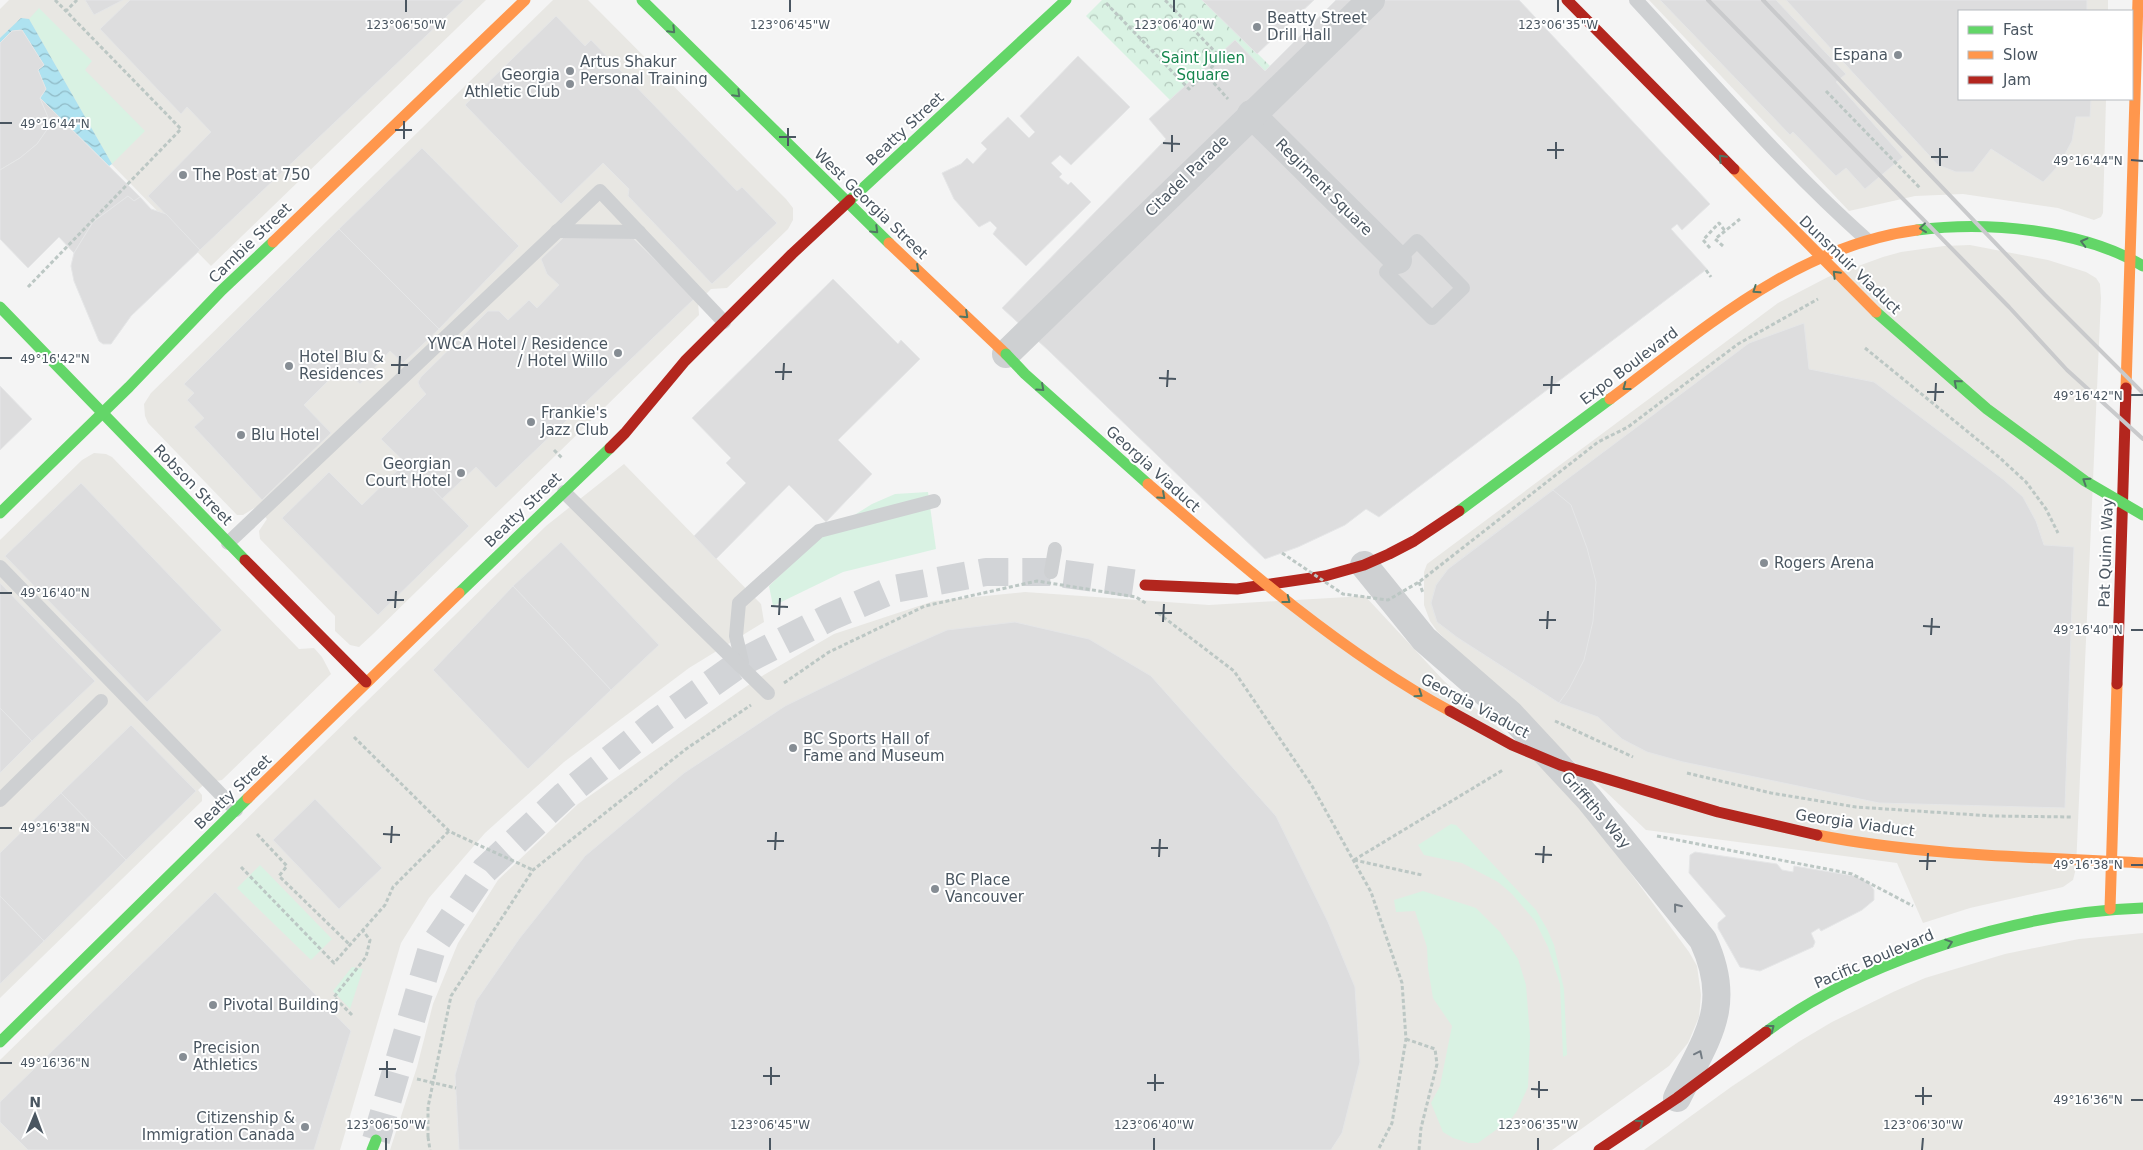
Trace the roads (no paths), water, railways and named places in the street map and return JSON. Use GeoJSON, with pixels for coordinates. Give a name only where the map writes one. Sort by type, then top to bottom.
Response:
{"type":"FeatureCollection","features":[{"type":"Feature","properties":{"kind":"main road","name":"Cambie Street"},"geometry":{"type":"LineString","coordinates":[[0,513],[129,388],[222,290],[525,0]]}},
{"type":"Feature","properties":{"kind":"main road","name":"West Georgia Street"},"geometry":{"type":"LineString","coordinates":[[642,0],[847,203],[930,281]]}},
{"type":"Feature","properties":{"kind":"main road","name":"Beatty Street"},"geometry":{"type":"LineString","coordinates":[[0,1042],[366,682],[625,433],[685,361],[724,322],[847,203],[1066,0]]}},
{"type":"Feature","properties":{"kind":"main road","name":"Dunsmuir Viaduct"},"geometry":{"type":"LineString","coordinates":[[1567,0],[1868,305],[1987,409],[2085,481],[2143,515]]}},
{"type":"Feature","properties":{"kind":"main road","name":"Pat Quinn Way"},"geometry":{"type":"LineString","coordinates":[[2110,909],[2138,0]]}},
{"type":"Feature","properties":{"kind":"main road","name":"Expo Boulevard"},"geometry":{"type":"LineString","coordinates":[[1145,585],[1237,589],[1325,576],[1364,565],[1414,540],[1456,513],[1769,282],[1822,254],[1866,239],[1905,230],[1938,226],[1999,226],[2052,234],[2093,244],[2130,258],[2143,266]]}},
{"type":"Feature","properties":{"kind":"main road","name":"Georgia Viaduct"},"geometry":{"type":"LineString","coordinates":[[930,281],[1025,374],[1196,527],[1287,601],[1335,637],[1426,699],[1515,746],[1588,774],[1736,818],[1846,840],[1974,853],[2143,862]]}},
{"type":"Feature","properties":{"kind":"main road","name":"Robson Street"},"geometry":{"type":"LineString","coordinates":[[0,307],[228,543],[366,682]]}},
{"type":"Feature","properties":{"kind":"main road","name":"Pacific Boulevard"},"geometry":{"type":"LineString","coordinates":[[1599,1150],[1677,1098],[1790,1014],[1848,983],[1909,957],[1996,929],[2110,909],[2143,908]]}},
{"type":"Feature","properties":{"kind":"street","name":"Citadel Parade"},"geometry":{"type":"LineString","coordinates":[[1006,354],[1370,0]]}},
{"type":"Feature","properties":{"kind":"street","name":"Regiment Square"},"geometry":{"type":"LineString","coordinates":[[1251,114],[1398,260]]}},
{"type":"Feature","properties":{"kind":"street","name":"Griffiths Way"},"geometry":{"type":"LineString","coordinates":[[1364,565],[1424,639],[1510,714],[1589,799],[1703,940],[1713,962],[1718,988],[1714,1022],[1677,1098]]}},
{"type":"Feature","properties":{"kind":"lane"},"geometry":{"type":"LineString","coordinates":[[1636,0],[1788,164],[1832,209],[1866,239]]}},
{"type":"Feature","properties":{"kind":"lane"},"geometry":{"type":"LineString","coordinates":[[228,543],[600,191],[724,322]]}},
{"type":"Feature","properties":{"kind":"lane"},"geometry":{"type":"LineString","coordinates":[[557,231],[639,232]]}},
{"type":"Feature","properties":{"kind":"lane"},"geometry":{"type":"LineString","coordinates":[[1417,241],[1463,288],[1432,318],[1386,272],[1398,260],[1417,241]]}},
{"type":"Feature","properties":{"kind":"lane"},"geometry":{"type":"LineString","coordinates":[[564,492],[768,693]]}},
{"type":"Feature","properties":{"kind":"lane"},"geometry":{"type":"LineString","coordinates":[[742,662],[736,636],[740,603],[819,531],[934,501]]}},
{"type":"Feature","properties":{"kind":"lane"},"geometry":{"type":"LineString","coordinates":[[1052,572],[1055,550]]}},
{"type":"Feature","properties":{"kind":"lane"},"geometry":{"type":"LineString","coordinates":[[0,567],[236,810]]}},
{"type":"Feature","properties":{"kind":"lane"},"geometry":{"type":"LineString","coordinates":[[0,800],[101,702]]}},
{"type":"Feature","properties":{"kind":"water"},"geometry":{"type":"Polygon","coordinates":[[[21,18],[29,19],[112,164],[109,166],[40,98],[46,89],[38,70],[44,65],[22,30],[12,31],[0,43],[0,38],[21,18]]]}},
{"type":"Feature","properties":{"kind":"tunnel"},"geometry":{"type":"LineString","coordinates":[[376,1140],[432,948],[485,870],[564,796],[656,723],[742,662],[830,617],[894,589],[986,572],[1051,572],[1145,585]]}},
{"type":"Feature","properties":{"kind":"railway"},"geometry":{"type":"LineString","coordinates":[[1708,0],[2009,307],[2067,370],[2143,439]]}},
{"type":"Feature","properties":{"kind":"railway"},"geometry":{"type":"LineString","coordinates":[[1763,0],[2045,295],[2143,393]]}},
{"type":"Feature","properties":{"kind":"place","name":"Beatty Street Drill Hall"},"geometry":{"type":"Point","coordinates":[1257,27]}},
{"type":"Feature","properties":{"kind":"place","name":"Espana"},"geometry":{"type":"Point","coordinates":[1898,55]}},
{"type":"Feature","properties":{"kind":"place","name":"Artus Shakur Personal Training"},"geometry":{"type":"Point","coordinates":[570,71]}},
{"type":"Feature","properties":{"kind":"place","name":"Georgia Athletic Club"},"geometry":{"type":"Point","coordinates":[570,84]}},
{"type":"Feature","properties":{"kind":"place","name":"The Post at 750"},"geometry":{"type":"Point","coordinates":[183,175]}},
{"type":"Feature","properties":{"kind":"place","name":"YWCA Hotel / Residence / Hotel Willo"},"geometry":{"type":"Point","coordinates":[618,353]}},
{"type":"Feature","properties":{"kind":"place","name":"Hotel Blu & Residences"},"geometry":{"type":"Point","coordinates":[289,366]}},
{"type":"Feature","properties":{"kind":"place","name":"Frankie's Jazz Club"},"geometry":{"type":"Point","coordinates":[531,422]}},
{"type":"Feature","properties":{"kind":"place","name":"Blu Hotel"},"geometry":{"type":"Point","coordinates":[241,435]}},
{"type":"Feature","properties":{"kind":"place","name":"Georgian Court Hotel"},"geometry":{"type":"Point","coordinates":[461,473]}},
{"type":"Feature","properties":{"kind":"place","name":"Rogers Arena"},"geometry":{"type":"Point","coordinates":[1764,563]}},
{"type":"Feature","properties":{"kind":"place","name":"BC Sports Hall of Fame and Museum"},"geometry":{"type":"Point","coordinates":[793,748]}},
{"type":"Feature","properties":{"kind":"place","name":"BC Place Vancouver"},"geometry":{"type":"Point","coordinates":[935,889]}},
{"type":"Feature","properties":{"kind":"place","name":"Pivotal Building"},"geometry":{"type":"Point","coordinates":[213,1005]}},
{"type":"Feature","properties":{"kind":"place","name":"Precision Athletics"},"geometry":{"type":"Point","coordinates":[183,1057]}},
{"type":"Feature","properties":{"kind":"place","name":"Citizenship & Immigration Canada"},"geometry":{"type":"Point","coordinates":[305,1127]}},
{"type":"Feature","properties":{"kind":"park label","name":"Saint Julien Square"},"geometry":{"type":"Point","coordinates":[1203,66]}}]}
